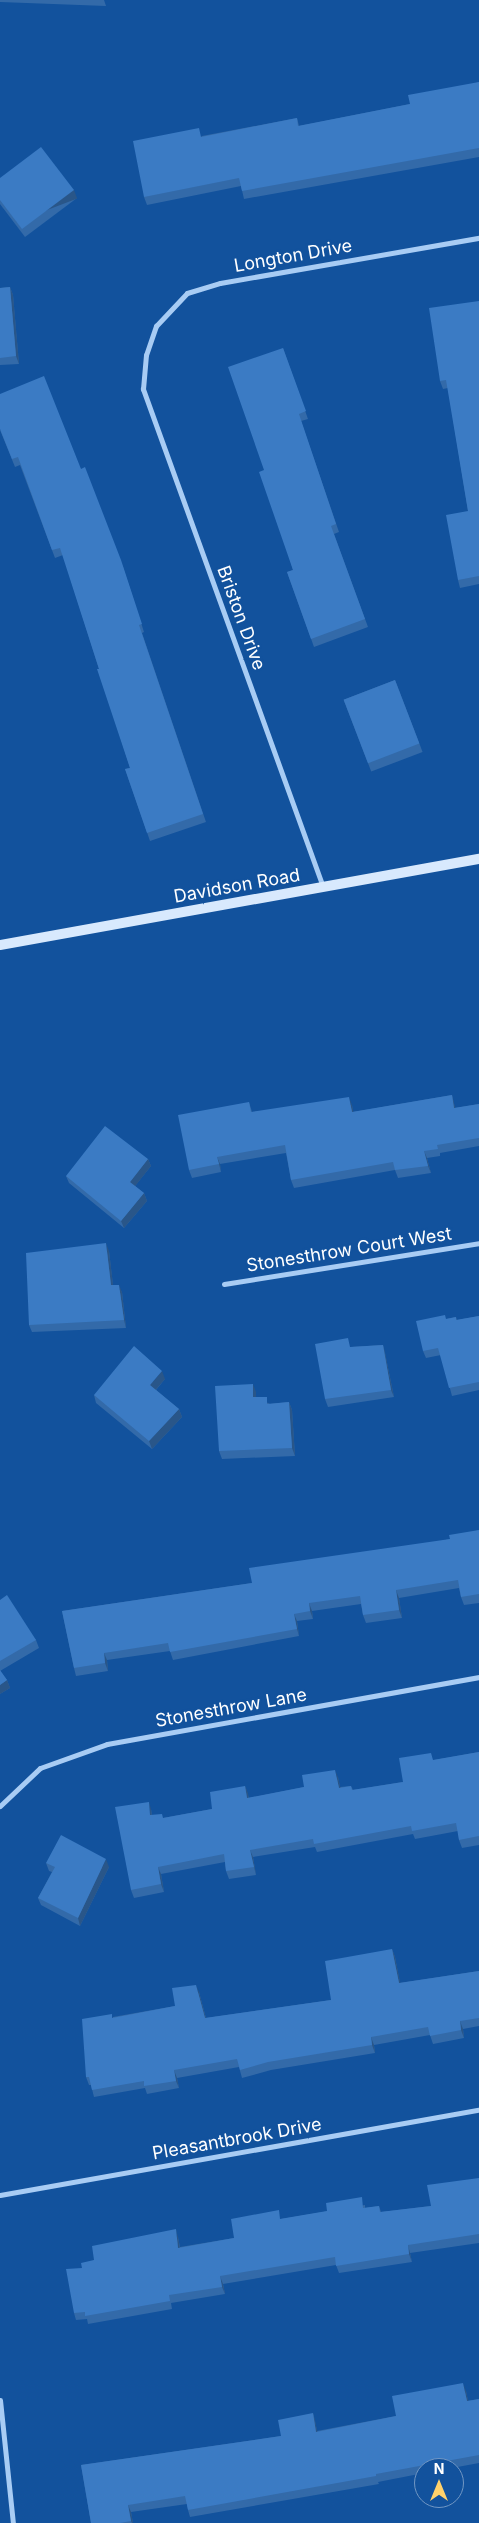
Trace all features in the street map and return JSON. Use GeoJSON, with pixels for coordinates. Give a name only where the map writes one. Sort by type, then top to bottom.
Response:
{"type":"FeatureCollection","features":[{"type":"Feature","properties":{"kind":"main road","name":"Davidson Road"},"geometry":{"type":"LineString","coordinates":[[0,946],[479,859]]}},
{"type":"Feature","properties":{"kind":"street","name":"Longton Drive"},"geometry":{"type":"LineString","coordinates":[[146,355],[156,326],[188,293],[220,283],[479,238]]}},
{"type":"Feature","properties":{"kind":"street","name":"Briston Drive"},"geometry":{"type":"LineString","coordinates":[[146,355],[143,389],[323,888]]}},
{"type":"Feature","properties":{"kind":"street","name":"Stonesthrow Court West"},"geometry":{"type":"LineString","coordinates":[[224,1284],[479,1243]]}},
{"type":"Feature","properties":{"kind":"street","name":"Stonesthrow Lane"},"geometry":{"type":"LineString","coordinates":[[2,1804],[40,1768],[107,1744],[479,1677]]}},
{"type":"Feature","properties":{"kind":"street","name":"Pleasantbrook Drive"},"geometry":{"type":"LineString","coordinates":[[0,2195],[479,2110]]}},
{"type":"Feature","properties":{"kind":"street"},"geometry":{"type":"LineString","coordinates":[[0,2400],[13,2523]]}},
{"type":"Feature","properties":{"kind":"building"},"geometry":{"type":"Polygon","coordinates":[[[479,82],[479,148],[242,191],[239,178],[144,197],[133,141],[199,128],[201,137],[297,118],[298,126],[410,104],[408,95],[479,82]]]}},
{"type":"Feature","properties":{"kind":"building"},"geometry":{"type":"Polygon","coordinates":[[[41,147],[74,190],[22,229],[0,200],[0,178],[41,147]]]}},
{"type":"Feature","properties":{"kind":"building"},"geometry":{"type":"Polygon","coordinates":[[[10,287],[16,356],[0,358],[0,288],[10,287]]]}},
{"type":"Feature","properties":{"kind":"building"},"geometry":{"type":"Polygon","coordinates":[[[479,301],[479,576],[458,580],[446,515],[468,511],[446,380],[440,381],[429,308],[479,301]]]}},
{"type":"Feature","properties":{"kind":"building"},"geometry":{"type":"Polygon","coordinates":[[[283,348],[306,411],[299,414],[336,524],[331,526],[365,619],[311,639],[287,572],[293,570],[259,472],[264,470],[228,367],[283,348]]]}},
{"type":"Feature","properties":{"kind":"building"},"geometry":{"type":"Polygon","coordinates":[[[44,376],[81,469],[85,467],[121,560],[142,624],[139,625],[203,814],[147,833],[125,769],[130,768],[60,548],[52,550],[18,457],[12,459],[0,429],[0,394],[44,376]]]}},
{"type":"Feature","properties":{"kind":"building"},"geometry":{"type":"Polygon","coordinates":[[[395,680],[419,743],[368,763],[344,700],[395,680]]]}},
{"type":"Feature","properties":{"kind":"building"},"geometry":{"type":"Polygon","coordinates":[[[452,1095],[454,1108],[479,1104],[479,1138],[437,1145],[438,1149],[424,1151],[428,1166],[395,1170],[393,1162],[291,1180],[285,1145],[217,1157],[219,1164],[189,1170],[178,1115],[249,1102],[251,1112],[349,1097],[352,1112],[452,1095]]]}},
{"type":"Feature","properties":{"kind":"building"},"geometry":{"type":"Polygon","coordinates":[[[105,1126],[148,1159],[130,1182],[144,1193],[121,1221],[66,1176],[105,1126]]]}},
{"type":"Feature","properties":{"kind":"building"},"geometry":{"type":"Polygon","coordinates":[[[106,1243],[111,1285],[119,1285],[124,1320],[29,1325],[26,1253],[106,1243]]]}},
{"type":"Feature","properties":{"kind":"building"},"geometry":{"type":"Polygon","coordinates":[[[445,1315],[446,1319],[456,1317],[456,1320],[479,1316],[479,1382],[449,1388],[438,1348],[423,1351],[416,1321],[445,1315]]]}},
{"type":"Feature","properties":{"kind":"building"},"geometry":{"type":"Polygon","coordinates":[[[348,1338],[350,1347],[383,1345],[391,1390],[325,1399],[315,1344],[348,1338]]]}},
{"type":"Feature","properties":{"kind":"building"},"geometry":{"type":"Polygon","coordinates":[[[134,1346],[162,1371],[150,1385],[179,1409],[149,1441],[94,1395],[134,1346]]]}},
{"type":"Feature","properties":{"kind":"building"},"geometry":{"type":"Polygon","coordinates":[[[253,1384],[253,1397],[267,1397],[267,1404],[289,1402],[292,1448],[219,1451],[215,1386],[253,1384]]]}},
{"type":"Feature","properties":{"kind":"building"},"geometry":{"type":"Polygon","coordinates":[[[479,1530],[479,1594],[461,1597],[458,1580],[396,1590],[399,1610],[363,1615],[360,1596],[309,1603],[310,1611],[294,1614],[297,1629],[170,1652],[168,1643],[104,1653],[105,1663],[74,1668],[62,1611],[252,1583],[249,1568],[450,1539],[449,1535],[479,1530]]]}},
{"type":"Feature","properties":{"kind":"building"},"geometry":{"type":"Polygon","coordinates":[[[7,1595],[36,1640],[0,1661],[0,1600],[7,1595]]]}},
{"type":"Feature","properties":{"kind":"building"},"geometry":{"type":"Polygon","coordinates":[[[0,1670],[7,1680],[0,1685],[0,1670]]]}},
{"type":"Feature","properties":{"kind":"building"},"geometry":{"type":"Polygon","coordinates":[[[479,1752],[479,1836],[459,1840],[456,1823],[412,1831],[411,1826],[314,1844],[313,1839],[250,1850],[254,1867],[226,1871],[224,1854],[158,1867],[161,1884],[131,1890],[115,1807],[149,1802],[150,1815],[162,1814],[163,1818],[212,1809],[210,1792],[245,1786],[247,1798],[304,1787],[302,1775],[335,1770],[339,1788],[351,1786],[352,1790],[403,1782],[399,1758],[431,1753],[433,1760],[479,1752]]]}},
{"type":"Feature","properties":{"kind":"building"},"geometry":{"type":"Polygon","coordinates":[[[61,1835],[106,1859],[78,1918],[38,1898],[55,1867],[46,1863],[61,1835]]]}},
{"type":"Feature","properties":{"kind":"building"},"geometry":{"type":"Polygon","coordinates":[[[392,1949],[399,1983],[479,1971],[479,2018],[460,2021],[461,2030],[430,2036],[428,2027],[371,2037],[372,2045],[268,2062],[240,2070],[237,2059],[174,2070],[176,2081],[144,2086],[144,2081],[92,2090],[89,2077],[86,2077],[82,2019],[112,2014],[112,2018],[175,2006],[172,1988],[196,1985],[205,2018],[331,2000],[325,1961],[392,1949]]]}},
{"type":"Feature","properties":{"kind":"building"},"geometry":{"type":"Polygon","coordinates":[[[479,2178],[479,2234],[408,2245],[409,2254],[336,2266],[335,2257],[220,2276],[222,2287],[169,2295],[170,2301],[85,2316],[85,2312],[74,2313],[66,2269],[82,2268],[81,2263],[94,2260],[92,2246],[176,2229],[178,2248],[234,2238],[231,2219],[279,2210],[280,2219],[327,2211],[326,2203],[362,2197],[363,2208],[379,2206],[380,2212],[431,2206],[427,2185],[479,2178]]]}},
{"type":"Feature","properties":{"kind":"building"},"geometry":{"type":"Polygon","coordinates":[[[463,2383],[467,2401],[479,2399],[479,2455],[463,2458],[414,2458],[414,2467],[376,2474],[376,2476],[188,2510],[185,2496],[128,2505],[131,2521],[91,2523],[81,2465],[281,2436],[278,2420],[313,2413],[316,2432],[396,2416],[392,2396],[463,2383]]]}}]}
